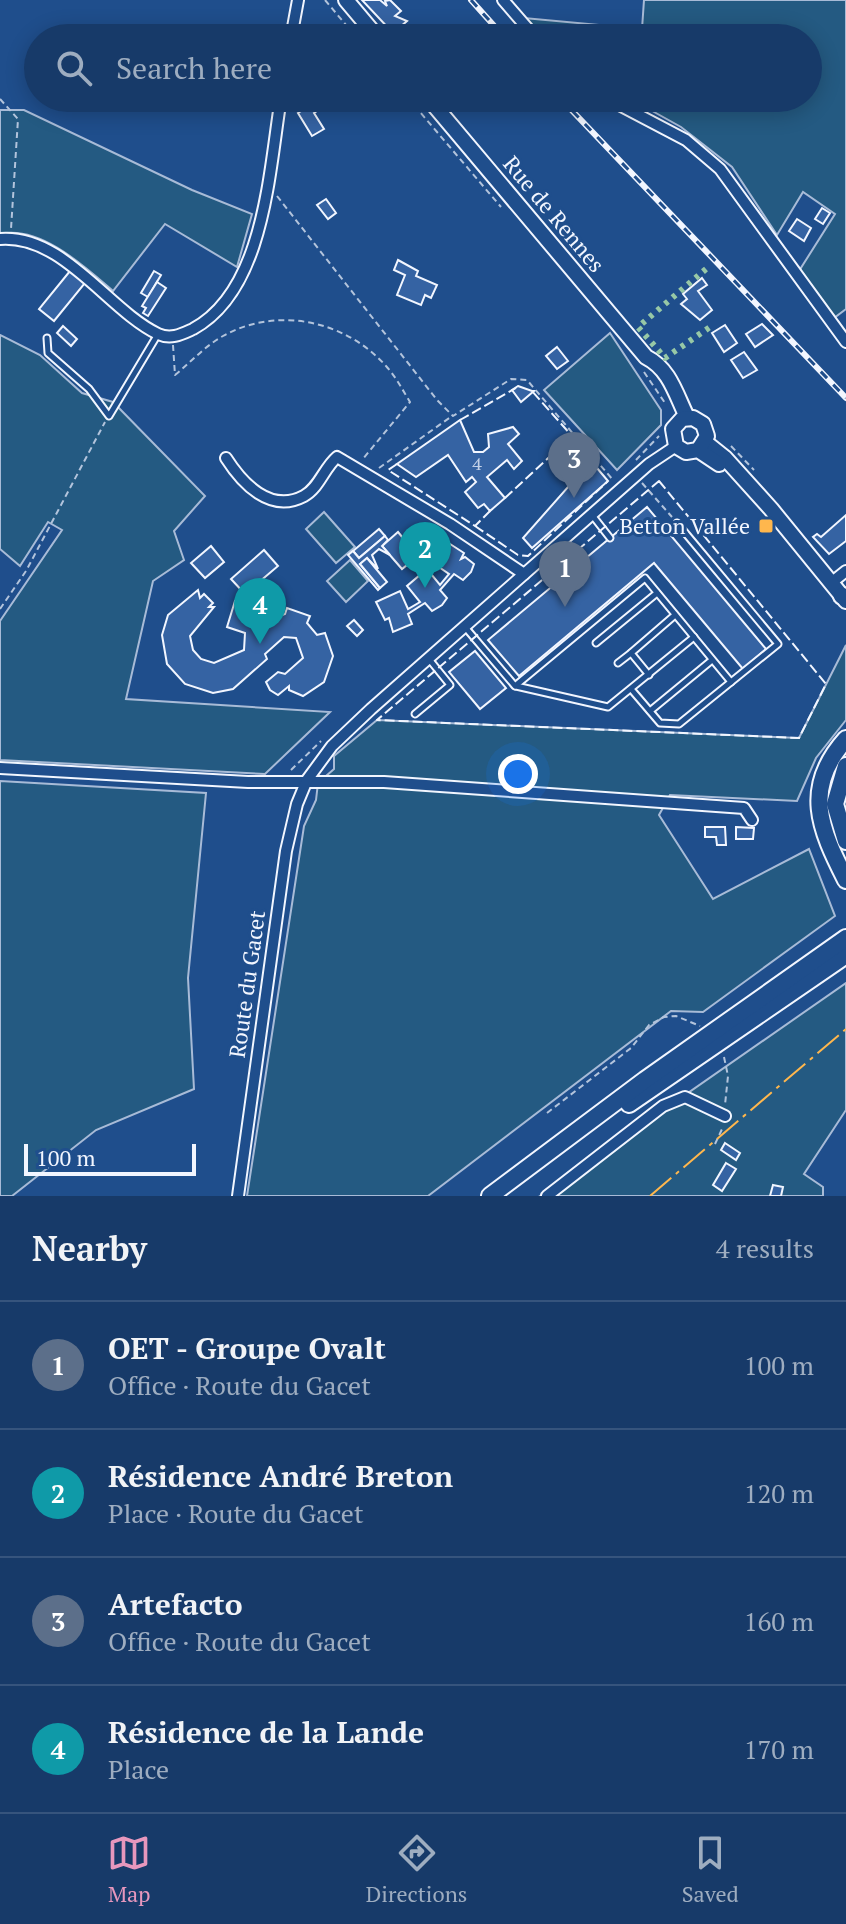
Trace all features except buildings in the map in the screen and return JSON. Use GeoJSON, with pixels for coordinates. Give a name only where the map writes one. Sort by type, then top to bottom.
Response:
{"type":"FeatureCollection","features":[{"type":"Feature","properties":{"kind":"main road"},"geometry":{"type":"LineString","coordinates":[[346,0],[366,24]]}},
{"type":"Feature","properties":{"kind":"main road","name":"Rue de Rennes"},"geometry":{"type":"LineString","coordinates":[[440,112],[646,357],[649,369],[683,419],[703,424],[702,446],[725,458],[845,598]]}},
{"type":"Feature","properties":{"kind":"main road"},"geometry":{"type":"LineString","coordinates":[[683,419],[670,439],[686,452],[702,446]]}},
{"type":"Feature","properties":{"kind":"main road"},"geometry":{"type":"LineString","coordinates":[[846,739],[825,772],[819,809],[826,841],[846,880]]}},
{"type":"Feature","properties":{"kind":"main road"},"geometry":{"type":"LineString","coordinates":[[846,766],[835,804],[846,841]]}},
{"type":"Feature","properties":{"kind":"main road"},"geometry":{"type":"LineString","coordinates":[[490,1196],[658,1071],[846,938]]}},
{"type":"Feature","properties":{"kind":"main road"},"geometry":{"type":"LineString","coordinates":[[569,1140],[650,1091],[846,955]]}},
{"type":"Feature","properties":{"kind":"street"},"geometry":{"type":"LineString","coordinates":[[294,24],[298,0]]}},
{"type":"Feature","properties":{"kind":"street"},"geometry":{"type":"LineString","coordinates":[[503,0],[524,24]]}},
{"type":"Feature","properties":{"kind":"street"},"geometry":{"type":"LineString","coordinates":[[5,238],[31,243],[81,273],[158,334],[173,336],[208,320],[234,290],[252,248],[279,112]]}},
{"type":"Feature","properties":{"kind":"street"},"geometry":{"type":"LineString","coordinates":[[633,112],[686,140],[720,169],[846,342]]}},
{"type":"Feature","properties":{"kind":"street","name":"Route du Gacet"},"geometry":{"type":"LineString","coordinates":[[238,1196],[286,851],[307,780],[332,746],[636,476],[670,439]]}},
{"type":"Feature","properties":{"kind":"street"},"geometry":{"type":"LineString","coordinates":[[226,458],[247,487],[263,497],[284,500],[303,496],[337,457],[524,574]]}},
{"type":"Feature","properties":{"kind":"street"},"geometry":{"type":"LineString","coordinates":[[831,583],[846,571]]}},
{"type":"Feature","properties":{"kind":"street"},"geometry":{"type":"LineString","coordinates":[[0,768],[248,782],[384,782],[744,808],[752,820]]}},
{"type":"Feature","properties":{"kind":"street"},"geometry":{"type":"LineString","coordinates":[[547,1196],[663,1106],[685,1097],[725,1116]]}},
{"type":"Feature","properties":{"kind":"lane"},"geometry":{"type":"LineString","coordinates":[[47,338],[48,353],[89,389],[109,416],[158,334]]}},
{"type":"Feature","properties":{"kind":"lane"},"geometry":{"type":"LineString","coordinates":[[592,515],[610,538]]}},
{"type":"Feature","properties":{"kind":"lane"},"geometry":{"type":"LineString","coordinates":[[631,689],[660,723],[679,724],[778,644],[677,523]]}},
{"type":"Feature","properties":{"kind":"lane"},"geometry":{"type":"LineString","coordinates":[[515,686],[643,576],[731,682]]}},
{"type":"Feature","properties":{"kind":"lane"},"geometry":{"type":"LineString","coordinates":[[596,643],[657,593]]}},
{"type":"Feature","properties":{"kind":"lane"},"geometry":{"type":"LineString","coordinates":[[618,663],[675,615]]}},
{"type":"Feature","properties":{"kind":"lane"},"geometry":{"type":"LineString","coordinates":[[465,627],[515,686],[608,707],[694,637]]}},
{"type":"Feature","properties":{"kind":"lane"},"geometry":{"type":"LineString","coordinates":[[631,653],[649,675]]}},
{"type":"Feature","properties":{"kind":"lane"},"geometry":{"type":"LineString","coordinates":[[415,714],[450,685],[428,659]]}},
{"type":"Feature","properties":{"kind":"lane"},"geometry":{"type":"LineString","coordinates":[[650,711],[712,660]]}},
{"type":"Feature","properties":{"kind":"path"},"geometry":{"type":"LineString","coordinates":[[325,0],[345,24]]}},
{"type":"Feature","properties":{"kind":"path"},"geometry":{"type":"LineString","coordinates":[[0,99],[18,119],[5,238]]}},
{"type":"Feature","properties":{"kind":"path"},"geometry":{"type":"LineString","coordinates":[[267,183],[437,400],[453,416]]}},
{"type":"Feature","properties":{"kind":"path"},"geometry":{"type":"LineString","coordinates":[[173,336],[175,375],[223,336],[265,322],[306,321],[355,339],[385,364],[410,402],[362,471]]}},
{"type":"Feature","properties":{"kind":"path"},"geometry":{"type":"LineString","coordinates":[[362,471],[511,379],[527,380],[615,482]]}},
{"type":"Feature","properties":{"kind":"path"},"geometry":{"type":"LineString","coordinates":[[0,609],[26,571],[109,416]]}},
{"type":"Feature","properties":{"kind":"path"},"geometry":{"type":"LineString","coordinates":[[634,462],[670,439]]}},
{"type":"Feature","properties":{"kind":"path"},"geometry":{"type":"LineString","coordinates":[[636,476],[677,523]]}},
{"type":"Feature","properties":{"kind":"path"},"geometry":{"type":"LineString","coordinates":[[547,1113],[631,1048],[657,1021],[676,1016],[693,1020],[704,1029]]}},
{"type":"Feature","properties":{"kind":"path"},"geometry":{"type":"LineString","coordinates":[[715,1144],[725,1116],[728,1076],[724,1057]]}},
{"type":"Feature","properties":{"kind":"shaded area"},"geometry":{"type":"Polygon","coordinates":[[[644,0],[846,0],[846,309],[834,318],[799,271],[835,214],[803,192],[777,235],[732,167],[681,127],[654,112],[822,112],[822,24],[642,24],[644,0]]]}},
{"type":"Feature","properties":{"kind":"shaded area"},"geometry":{"type":"Polygon","coordinates":[[[524,18],[588,24],[531,24],[524,18]]]}},
{"type":"Feature","properties":{"kind":"shaded area"},"geometry":{"type":"Polygon","coordinates":[[[0,110],[24,110],[192,190],[252,214],[237,267],[165,224],[113,291],[46,241],[15,233],[0,234],[0,110]]]}},
{"type":"Feature","properties":{"kind":"shaded area"},"geometry":{"type":"Polygon","coordinates":[[[610,333],[661,410],[661,425],[617,470],[544,390],[610,333]]]}},
{"type":"Feature","properties":{"kind":"shaded area"},"geometry":{"type":"Polygon","coordinates":[[[0,335],[40,355],[82,393],[113,402],[205,496],[174,531],[184,560],[153,581],[126,699],[330,712],[265,774],[0,760],[0,621],[62,530],[48,522],[20,566],[0,549],[0,335]]]}},
{"type":"Feature","properties":{"kind":"shaded area"},"geometry":{"type":"Polygon","coordinates":[[[324,512],[355,547],[336,563],[306,529],[324,512]]]}},
{"type":"Feature","properties":{"kind":"shaded area"},"geometry":{"type":"Polygon","coordinates":[[[350,560],[368,581],[346,602],[327,581],[350,560]]]}},
{"type":"Feature","properties":{"kind":"shaded area"},"geometry":{"type":"Polygon","coordinates":[[[846,645],[846,720],[816,758],[797,801],[670,795],[659,815],[713,899],[809,849],[835,916],[703,1012],[671,1011],[428,1196],[247,1196],[304,826],[316,800],[318,783],[334,769],[334,756],[377,720],[799,738],[846,645]]]}},
{"type":"Feature","properties":{"kind":"shaded area"},"geometry":{"type":"Polygon","coordinates":[[[0,781],[206,793],[188,978],[194,1089],[96,1130],[12,1196],[0,1196],[0,781]]]}},
{"type":"Feature","properties":{"kind":"shaded area"},"geometry":{"type":"Polygon","coordinates":[[[846,983],[846,1110],[804,1174],[823,1187],[823,1196],[540,1196],[846,983]]]}},
{"type":"Feature","properties":{"kind":"railway"},"geometry":{"type":"LineString","coordinates":[[471,0],[492,24]]}},
{"type":"Feature","properties":{"kind":"railway"},"geometry":{"type":"LineString","coordinates":[[573,112],[846,398]]}},
{"type":"Feature","properties":{"kind":"hedge"},"geometry":{"type":"LineString","coordinates":[[706,269],[638,327],[665,358],[710,327]]}},
{"type":"Feature","properties":{"kind":"fence"},"geometry":{"type":"LineString","coordinates":[[460,420],[516,388]]}},
{"type":"Feature","properties":{"kind":"fence"},"geometry":{"type":"LineString","coordinates":[[505,498],[572,436],[531,390]]}},
{"type":"Feature","properties":{"kind":"fence"},"geometry":{"type":"LineString","coordinates":[[572,436],[591,461]]}},
{"type":"Feature","properties":{"kind":"fence"},"geometry":{"type":"LineString","coordinates":[[397,464],[388,470],[475,526],[490,511]]}},
{"type":"Feature","properties":{"kind":"fence"},"geometry":{"type":"LineString","coordinates":[[475,526],[518,555],[528,556],[608,481]]}},
{"type":"Feature","properties":{"kind":"fence"},"geometry":{"type":"LineString","coordinates":[[659,481],[826,684],[799,738],[377,720],[659,481]]}},
{"type":"Feature","properties":{"kind":"power"},"geometry":{"type":"LineString","coordinates":[[650,1196],[846,1029]]}},
{"type":"Feature","properties":{"kind":"place","name":"Artefacto"},"geometry":{"type":"Point","coordinates":[574,498]}},
{"type":"Feature","properties":{"kind":"place","name":"Betton Vallée"},"geometry":{"type":"Point","coordinates":[766,526]}},
{"type":"Feature","properties":{"kind":"place","name":"Résidence André Breton"},"geometry":{"type":"Point","coordinates":[425,588]}},
{"type":"Feature","properties":{"kind":"place","name":"OET - Groupe Ovalt"},"geometry":{"type":"Point","coordinates":[565,607]}},
{"type":"Feature","properties":{"kind":"place","name":"Résidence de la Lande"},"geometry":{"type":"Point","coordinates":[260,644]}}]}
